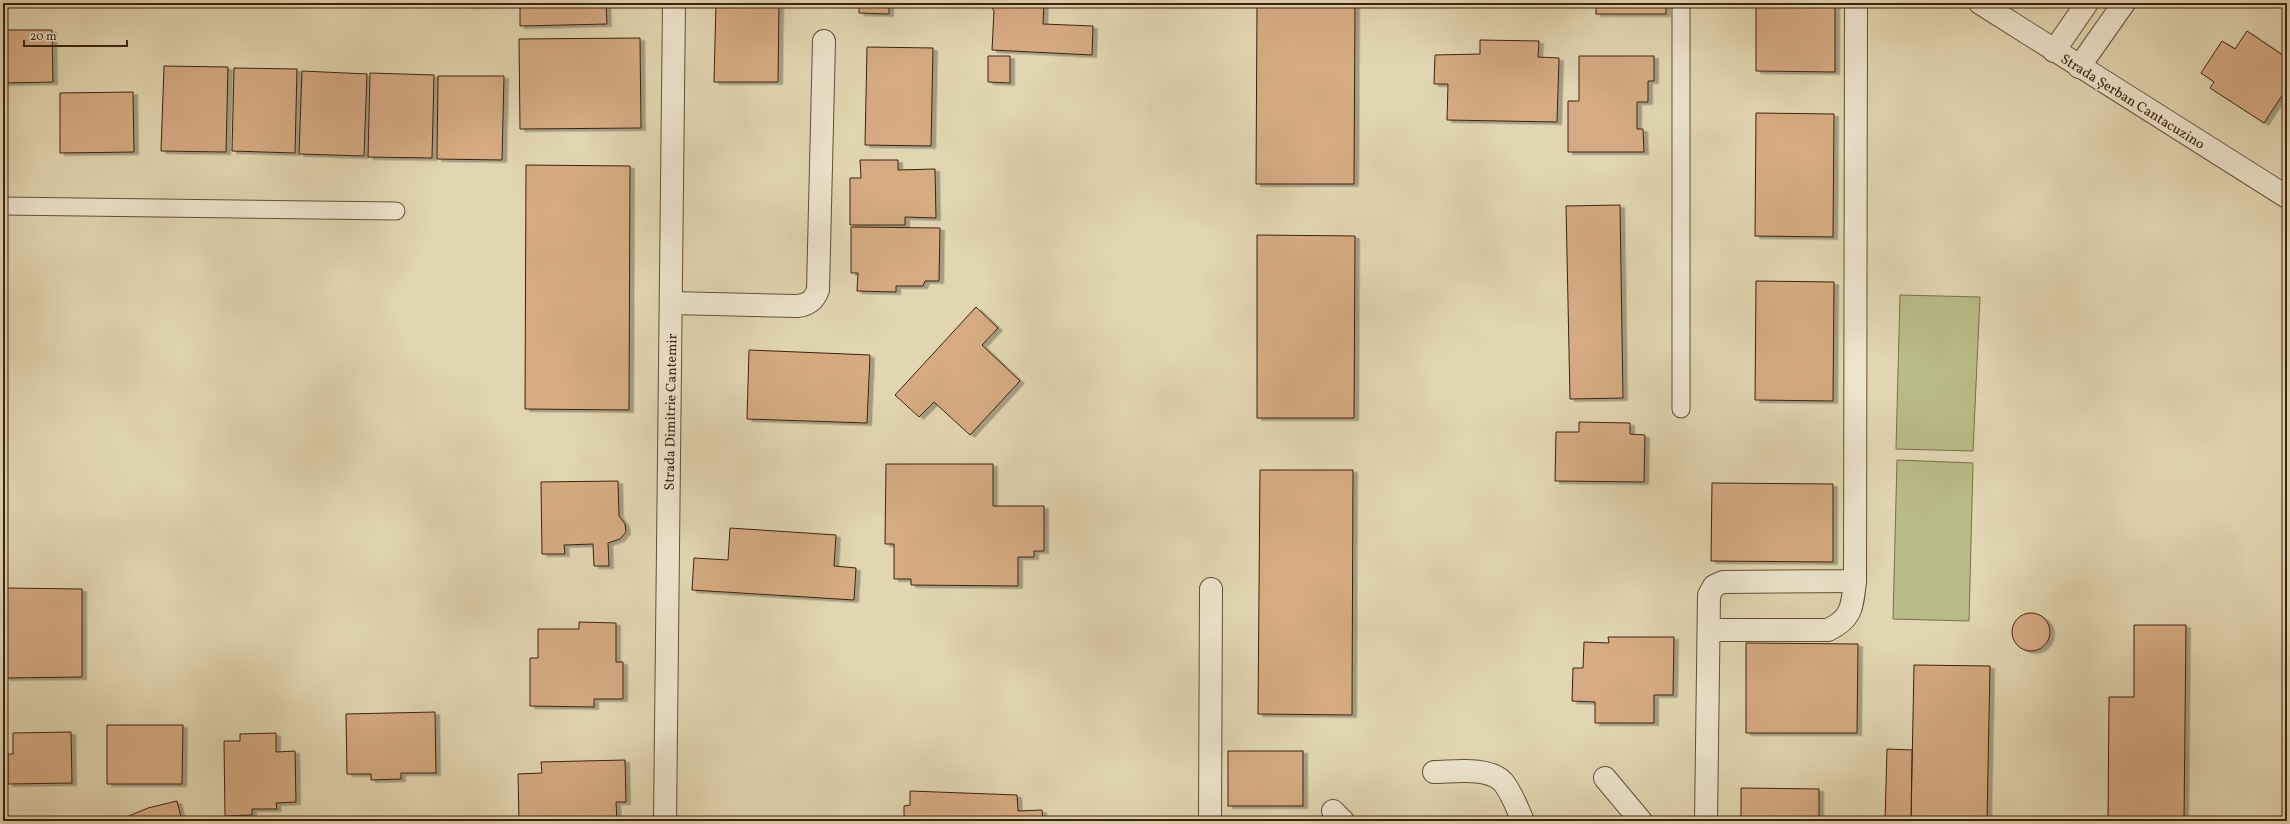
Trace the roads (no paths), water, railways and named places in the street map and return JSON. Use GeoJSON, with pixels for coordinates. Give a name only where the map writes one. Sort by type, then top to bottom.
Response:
{"type":"FeatureCollection","features":[{"type":"Feature","properties":{"kind":"street","name":"Strada Dimitrie Cantemir"},"geometry":{"type":"LineString","coordinates":[[665,821],[674,3]]}},
{"type":"Feature","properties":{"kind":"street"},"geometry":{"type":"LineString","coordinates":[[1709,630],[1828,630],[1841,623],[1852,609],[1855,581],[1856,3]]}},
{"type":"Feature","properties":{"kind":"street","name":"Strada Șerban Cantacuzino"},"geometry":{"type":"LineString","coordinates":[[1980,3],[2079,67],[2287,197]]}},
{"type":"Feature","properties":{"kind":"street"},"geometry":{"type":"LineString","coordinates":[[2054,51],[2087,3]]}},
{"type":"Feature","properties":{"kind":"street"},"geometry":{"type":"LineString","coordinates":[[2079,67],[2124,3]]}},
{"type":"Feature","properties":{"kind":"street"},"geometry":{"type":"LineString","coordinates":[[671,303],[797,306],[810,302],[815,298],[818,290],[824,41]]}},
{"type":"Feature","properties":{"kind":"street"},"geometry":{"type":"LineString","coordinates":[[1706,821],[1709,595],[1714,586],[1723,582],[1855,581]]}},
{"type":"Feature","properties":{"kind":"street"},"geometry":{"type":"LineString","coordinates":[[1210,589],[1210,821]]}},
{"type":"Feature","properties":{"kind":"street"},"geometry":{"type":"LineString","coordinates":[[1434,772],[1486,773],[1502,781],[1512,796],[1523,821]]}},
{"type":"Feature","properties":{"kind":"street"},"geometry":{"type":"LineString","coordinates":[[1605,778],[1641,821]]}},
{"type":"Feature","properties":{"kind":"lane"},"geometry":{"type":"LineString","coordinates":[[1681,3],[1681,409]]}},
{"type":"Feature","properties":{"kind":"lane"},"geometry":{"type":"LineString","coordinates":[[3,206],[396,211]]}}]}
